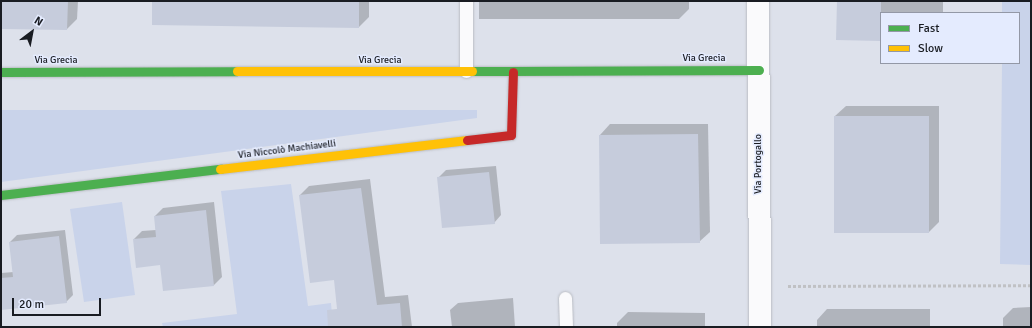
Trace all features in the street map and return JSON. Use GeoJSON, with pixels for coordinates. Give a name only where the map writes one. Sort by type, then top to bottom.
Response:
{"type":"FeatureCollection","features":[{"type":"Feature","properties":{"kind":"street","name":"Via Portogallo"},"geometry":{"type":"LineString","coordinates":[[758,1],[760,327]]}},
{"type":"Feature","properties":{"kind":"street","name":"Via Grecia"},"geometry":{"type":"LineString","coordinates":[[1,72],[513,72],[759,70]]}},
{"type":"Feature","properties":{"kind":"street","name":"Via Niccolò Machiavelli"},"geometry":{"type":"LineString","coordinates":[[1,195],[511,135],[513,72]]}},
{"type":"Feature","properties":{"kind":"lane"},"geometry":{"type":"LineString","coordinates":[[466,1],[466,71]]}},
{"type":"Feature","properties":{"kind":"lane"},"geometry":{"type":"LineString","coordinates":[[564,298],[566,327]]}},
{"type":"Feature","properties":{"kind":"path"},"geometry":{"type":"LineString","coordinates":[[788,286],[1031,285]]}},
{"type":"Feature","properties":{"kind":"shaded area"},"geometry":{"type":"Polygon","coordinates":[[[1002,1],[1031,1],[1031,265],[1000,264],[1002,64],[1020,64],[1020,12],[1002,12],[1002,1]]]}},
{"type":"Feature","properties":{"kind":"shaded area"},"geometry":{"type":"Polygon","coordinates":[[[1,110],[477,110],[477,118],[1,182],[1,110]]]}},
{"type":"Feature","properties":{"kind":"shaded area"},"geometry":{"type":"Polygon","coordinates":[[[291,184],[308,306],[331,303],[333,327],[163,327],[162,323],[237,314],[221,191],[291,184]]]}},
{"type":"Feature","properties":{"kind":"shaded area"},"geometry":{"type":"Polygon","coordinates":[[[122,202],[135,295],[84,302],[70,209],[122,202]]]}},
{"type":"Feature","properties":{"kind":"building"},"geometry":{"type":"Polygon","coordinates":[[[1,1],[68,1],[67,30],[1,29],[1,1]]]}},
{"type":"Feature","properties":{"kind":"building"},"geometry":{"type":"Polygon","coordinates":[[[152,1],[359,1],[359,28],[152,25],[152,1]]]}},
{"type":"Feature","properties":{"kind":"building"},"geometry":{"type":"Polygon","coordinates":[[[837,1],[881,1],[880,41],[836,40],[837,1]]]}},
{"type":"Feature","properties":{"kind":"building"},"geometry":{"type":"Polygon","coordinates":[[[834,116],[929,116],[929,233],[834,233],[834,116]]]}},
{"type":"Feature","properties":{"kind":"building"},"geometry":{"type":"Polygon","coordinates":[[[698,134],[700,243],[600,244],[599,135],[698,134]]]}},
{"type":"Feature","properties":{"kind":"building"},"geometry":{"type":"Polygon","coordinates":[[[489,172],[495,224],[442,228],[437,177],[489,172]]]}},
{"type":"Feature","properties":{"kind":"building"},"geometry":{"type":"Polygon","coordinates":[[[361,188],[377,305],[400,303],[402,327],[328,327],[327,310],[337,309],[334,280],[310,283],[299,195],[361,188]]]}},
{"type":"Feature","properties":{"kind":"building"},"geometry":{"type":"Polygon","coordinates":[[[206,210],[214,286],[163,291],[160,265],[136,268],[133,239],[156,237],[154,216],[206,210]]]}},
{"type":"Feature","properties":{"kind":"building"},"geometry":{"type":"Polygon","coordinates":[[[59,236],[67,303],[1,310],[1,278],[13,277],[9,242],[59,236]]]}},
{"type":"Feature","properties":{"kind":"traffic: fast"},"geometry":{"type":"LineString","coordinates":[[472,71],[759,70]]}},
{"type":"Feature","properties":{"kind":"traffic: fast"},"geometry":{"type":"LineString","coordinates":[[1,72],[237,71]]}},
{"type":"Feature","properties":{"kind":"traffic: fast"},"geometry":{"type":"LineString","coordinates":[[1,195],[220,169]]}},
{"type":"Feature","properties":{"kind":"traffic: slow"},"geometry":{"type":"LineString","coordinates":[[237,71],[472,71]]}},
{"type":"Feature","properties":{"kind":"traffic: slow"},"geometry":{"type":"LineString","coordinates":[[220,169],[467,140]]}},
{"type":"Feature","properties":{"kind":"traffic: jam"},"geometry":{"type":"LineString","coordinates":[[467,140],[511,135],[513,72]]}}]}
